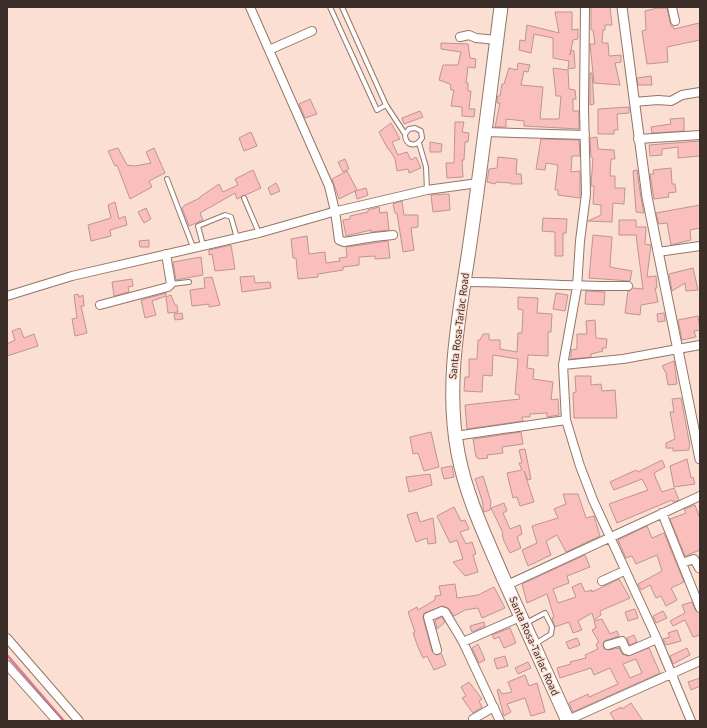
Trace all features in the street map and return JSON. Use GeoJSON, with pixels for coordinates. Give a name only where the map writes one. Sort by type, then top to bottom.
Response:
{"type":"FeatureCollection","features":[{"type":"Feature","properties":{"kind":"highway","name":"Santa Rosa-Tarlac Road"},"geometry":{"type":"LineString","coordinates":[[501,7],[478,183],[456,331],[452,375],[452,404],[455,436],[460,465],[471,501],[521,621],[568,721]]}},
{"type":"Feature","properties":{"kind":"street"},"geometry":{"type":"LineString","coordinates":[[250,7],[329,186],[336,211],[336,227],[341,242],[393,235]]}},
{"type":"Feature","properties":{"kind":"street"},"geometry":{"type":"LineString","coordinates":[[585,7],[586,194],[577,287],[563,366],[566,420],[584,478],[624,571],[657,639],[691,721]]}},
{"type":"Feature","properties":{"kind":"street"},"geometry":{"type":"LineString","coordinates":[[622,7],[638,139],[647,197],[700,459]]}},
{"type":"Feature","properties":{"kind":"street"},"geometry":{"type":"LineString","coordinates":[[672,7],[676,21]]}},
{"type":"Feature","properties":{"kind":"street"},"geometry":{"type":"LineString","coordinates":[[269,50],[312,31]]}},
{"type":"Feature","properties":{"kind":"street"},"geometry":{"type":"LineString","coordinates":[[460,37],[469,35],[476,38],[497,40]]}},
{"type":"Feature","properties":{"kind":"street"},"geometry":{"type":"LineString","coordinates":[[634,102],[658,100],[671,101],[682,95],[700,92]]}},
{"type":"Feature","properties":{"kind":"street"},"geometry":{"type":"LineString","coordinates":[[485,132],[585,135]]}},
{"type":"Feature","properties":{"kind":"street"},"geometry":{"type":"LineString","coordinates":[[638,139],[700,135]]}},
{"type":"Feature","properties":{"kind":"street"},"geometry":{"type":"LineString","coordinates":[[7,296],[72,276],[193,247],[259,234],[336,211],[427,190],[478,183]]}},
{"type":"Feature","properties":{"kind":"street"},"geometry":{"type":"LineString","coordinates":[[658,252],[700,246]]}},
{"type":"Feature","properties":{"kind":"street"},"geometry":{"type":"LineString","coordinates":[[100,305],[157,290],[171,284],[166,254]]}},
{"type":"Feature","properties":{"kind":"street"},"geometry":{"type":"LineString","coordinates":[[464,282],[519,282],[577,287],[628,286]]}},
{"type":"Feature","properties":{"kind":"street"},"geometry":{"type":"LineString","coordinates":[[563,366],[623,359],[700,345]]}},
{"type":"Feature","properties":{"kind":"street"},"geometry":{"type":"LineString","coordinates":[[455,436],[566,420]]}},
{"type":"Feature","properties":{"kind":"street"},"geometry":{"type":"LineString","coordinates":[[507,585],[700,496]]}},
{"type":"Feature","properties":{"kind":"street"},"geometry":{"type":"LineString","coordinates":[[662,513],[698,599],[700,608]]}},
{"type":"Feature","properties":{"kind":"street"},"geometry":{"type":"LineString","coordinates":[[682,563],[694,559],[699,568]]}},
{"type":"Feature","properties":{"kind":"street"},"geometry":{"type":"LineString","coordinates":[[602,581],[624,571]]}},
{"type":"Feature","properties":{"kind":"street"},"geometry":{"type":"LineString","coordinates":[[437,650],[428,617],[442,610],[445,612],[463,642],[500,721]]}},
{"type":"Feature","properties":{"kind":"street"},"geometry":{"type":"LineString","coordinates":[[463,642],[521,621]]}},
{"type":"Feature","properties":{"kind":"street"},"geometry":{"type":"LineString","coordinates":[[7,638],[79,721]]}},
{"type":"Feature","properties":{"kind":"street"},"geometry":{"type":"LineString","coordinates":[[608,646],[622,641],[626,650],[629,651],[657,639]]}},
{"type":"Feature","properties":{"kind":"street"},"geometry":{"type":"LineString","coordinates":[[568,721],[670,673],[700,661]]}},
{"type":"Feature","properties":{"kind":"street"},"geometry":{"type":"LineString","coordinates":[[7,665],[57,721]]}},
{"type":"Feature","properties":{"kind":"street"},"geometry":{"type":"LineString","coordinates":[[473,719],[494,707]]}},
{"type":"Feature","properties":{"kind":"lane"},"geometry":{"type":"LineString","coordinates":[[330,7],[377,110],[386,106]]}},
{"type":"Feature","properties":{"kind":"lane"},"geometry":{"type":"LineString","coordinates":[[342,7],[386,106],[405,134],[405,139],[408,144],[414,145],[419,143],[422,138],[421,131],[415,128],[409,129],[405,134]]}},
{"type":"Feature","properties":{"kind":"lane"},"geometry":{"type":"LineString","coordinates":[[419,143],[426,167],[427,190]]}},
{"type":"Feature","properties":{"kind":"lane"},"geometry":{"type":"LineString","coordinates":[[167,179],[193,247]]}},
{"type":"Feature","properties":{"kind":"lane"},"geometry":{"type":"LineString","coordinates":[[244,198],[259,234]]}},
{"type":"Feature","properties":{"kind":"lane"},"geometry":{"type":"LineString","coordinates":[[203,245],[198,226],[225,215],[231,217],[237,238]]}},
{"type":"Feature","properties":{"kind":"lane"},"geometry":{"type":"LineString","coordinates":[[171,284],[189,282]]}},
{"type":"Feature","properties":{"kind":"lane"},"geometry":{"type":"LineString","coordinates":[[521,621],[545,613],[552,626],[551,634],[533,645]]}},
{"type":"Feature","properties":{"kind":"building"},"geometry":{"type":"Polygon","coordinates":[[[591,7],[610,7],[612,25],[605,25],[602,43],[608,43],[609,56],[621,55],[621,62],[615,63],[620,85],[594,83],[590,44],[595,44],[593,30],[591,30],[591,7]]]}},
{"type":"Feature","properties":{"kind":"building"},"geometry":{"type":"Polygon","coordinates":[[[658,8],[667,8],[671,26],[673,26],[674,29],[699,23],[700,40],[667,47],[668,62],[647,64],[642,31],[646,30],[645,11],[658,8]]]}},
{"type":"Feature","properties":{"kind":"building"},"geometry":{"type":"Polygon","coordinates":[[[555,12],[572,12],[572,30],[578,29],[578,39],[573,40],[571,50],[574,51],[575,68],[568,69],[569,61],[553,58],[553,38],[534,34],[531,53],[519,50],[520,40],[525,41],[527,25],[559,33],[555,12]]]}},
{"type":"Feature","properties":{"kind":"building"},"geometry":{"type":"Polygon","coordinates":[[[441,43],[468,44],[470,58],[476,59],[475,68],[468,67],[466,83],[468,83],[468,91],[471,91],[469,109],[475,109],[474,117],[462,116],[462,107],[451,106],[454,90],[451,90],[450,84],[439,80],[443,65],[458,65],[461,52],[441,49],[441,43]]]}},
{"type":"Feature","properties":{"kind":"building"},"geometry":{"type":"Polygon","coordinates":[[[518,63],[530,65],[528,72],[524,71],[521,85],[543,87],[540,119],[559,119],[561,96],[556,96],[553,68],[568,70],[569,89],[575,90],[576,99],[573,99],[573,111],[579,111],[579,129],[524,126],[524,121],[506,119],[506,127],[495,127],[500,103],[497,103],[498,96],[500,96],[502,84],[504,84],[509,68],[517,70],[518,63]]]}},
{"type":"Feature","properties":{"kind":"building"},"geometry":{"type":"Polygon","coordinates":[[[590,73],[592,73],[594,104],[590,105],[590,73]]]}},
{"type":"Feature","properties":{"kind":"building"},"geometry":{"type":"Polygon","coordinates":[[[651,76],[652,85],[638,85],[637,78],[651,76]]]}},
{"type":"Feature","properties":{"kind":"building"},"geometry":{"type":"Polygon","coordinates":[[[310,99],[317,114],[305,118],[299,104],[310,99]]]}},
{"type":"Feature","properties":{"kind":"building"},"geometry":{"type":"Polygon","coordinates":[[[629,107],[629,113],[617,114],[618,130],[614,130],[614,134],[598,134],[598,109],[629,107]]]}},
{"type":"Feature","properties":{"kind":"building"},"geometry":{"type":"Polygon","coordinates":[[[420,111],[423,117],[404,124],[402,118],[420,111]]]}},
{"type":"Feature","properties":{"kind":"building"},"geometry":{"type":"Polygon","coordinates":[[[684,118],[684,131],[652,133],[651,127],[671,124],[670,119],[684,118]]]}},
{"type":"Feature","properties":{"kind":"building"},"geometry":{"type":"Polygon","coordinates":[[[455,122],[464,122],[462,132],[469,133],[468,142],[465,142],[464,160],[462,160],[463,177],[447,178],[446,163],[454,163],[455,122]]]}},
{"type":"Feature","properties":{"kind":"building"},"geometry":{"type":"Polygon","coordinates":[[[391,123],[400,139],[392,142],[398,155],[407,152],[411,160],[416,157],[421,168],[409,173],[408,169],[397,171],[395,159],[379,132],[391,123]]]}},
{"type":"Feature","properties":{"kind":"building"},"geometry":{"type":"Polygon","coordinates":[[[251,132],[257,146],[244,151],[239,138],[251,132]]]}},
{"type":"Feature","properties":{"kind":"building"},"geometry":{"type":"Polygon","coordinates":[[[597,137],[598,149],[614,150],[615,159],[611,159],[610,176],[615,176],[615,188],[625,188],[624,204],[613,203],[612,222],[588,221],[601,215],[601,205],[593,204],[594,186],[591,186],[593,158],[591,157],[590,138],[597,137]]]}},
{"type":"Feature","properties":{"kind":"building"},"geometry":{"type":"Polygon","coordinates":[[[541,139],[579,140],[580,156],[572,156],[571,172],[580,171],[580,198],[558,195],[558,190],[555,190],[558,165],[546,163],[545,170],[536,169],[541,139]]]}},
{"type":"Feature","properties":{"kind":"building"},"geometry":{"type":"Polygon","coordinates":[[[700,141],[700,156],[678,158],[678,147],[662,149],[662,155],[650,156],[649,145],[700,141]]]}},
{"type":"Feature","properties":{"kind":"building"},"geometry":{"type":"Polygon","coordinates":[[[430,142],[442,144],[441,152],[430,152],[430,142]]]}},
{"type":"Feature","properties":{"kind":"building"},"geometry":{"type":"Polygon","coordinates":[[[118,148],[127,165],[135,166],[151,163],[146,152],[154,148],[165,173],[149,181],[152,187],[130,199],[117,165],[115,166],[108,151],[118,148]]]}},
{"type":"Feature","properties":{"kind":"building"},"geometry":{"type":"Polygon","coordinates":[[[498,157],[517,159],[516,174],[521,174],[522,184],[496,182],[495,184],[487,182],[489,169],[497,168],[498,157]]]}},
{"type":"Feature","properties":{"kind":"building"},"geometry":{"type":"Polygon","coordinates":[[[345,159],[349,169],[343,172],[338,162],[345,159]]]}},
{"type":"Feature","properties":{"kind":"building"},"geometry":{"type":"Polygon","coordinates":[[[671,168],[672,184],[675,184],[676,192],[668,193],[669,197],[654,199],[650,174],[654,174],[653,170],[671,168]]]}},
{"type":"Feature","properties":{"kind":"building"},"geometry":{"type":"Polygon","coordinates":[[[253,170],[261,188],[237,199],[235,193],[200,213],[203,220],[189,226],[182,208],[185,205],[200,198],[219,184],[223,192],[238,185],[235,179],[253,170]]]}},
{"type":"Feature","properties":{"kind":"building"},"geometry":{"type":"Polygon","coordinates":[[[637,170],[644,213],[636,212],[633,171],[637,170]]]}},
{"type":"Feature","properties":{"kind":"building"},"geometry":{"type":"Polygon","coordinates":[[[347,171],[357,190],[339,199],[332,179],[347,171]]]}},
{"type":"Feature","properties":{"kind":"building"},"geometry":{"type":"Polygon","coordinates":[[[276,183],[280,191],[271,195],[268,188],[276,183]]]}},
{"type":"Feature","properties":{"kind":"building"},"geometry":{"type":"Polygon","coordinates":[[[366,188],[368,195],[357,199],[355,191],[366,188]]]}},
{"type":"Feature","properties":{"kind":"building"},"geometry":{"type":"Polygon","coordinates":[[[449,194],[450,210],[433,212],[431,195],[449,194]]]}},
{"type":"Feature","properties":{"kind":"building"},"geometry":{"type":"Polygon","coordinates":[[[402,201],[404,215],[418,215],[418,227],[411,228],[414,250],[403,252],[397,213],[395,213],[393,204],[402,201]]]}},
{"type":"Feature","properties":{"kind":"building"},"geometry":{"type":"Polygon","coordinates":[[[115,202],[119,219],[125,216],[127,225],[110,230],[111,236],[91,241],[88,225],[111,218],[108,205],[115,202]]]}},
{"type":"Feature","properties":{"kind":"building"},"geometry":{"type":"Polygon","coordinates":[[[700,205],[700,228],[690,230],[691,240],[671,245],[667,223],[659,224],[656,213],[700,205]]]}},
{"type":"Feature","properties":{"kind":"building"},"geometry":{"type":"Polygon","coordinates":[[[379,207],[380,213],[387,212],[389,230],[371,232],[371,230],[346,236],[343,220],[350,219],[350,216],[368,212],[368,210],[379,207]]]}},
{"type":"Feature","properties":{"kind":"building"},"geometry":{"type":"Polygon","coordinates":[[[146,208],[151,219],[144,223],[138,212],[146,208]]]}},
{"type":"Feature","properties":{"kind":"building"},"geometry":{"type":"Polygon","coordinates":[[[543,218],[567,219],[566,233],[563,233],[563,256],[555,256],[555,232],[542,231],[543,218]]]}},
{"type":"Feature","properties":{"kind":"building"},"geometry":{"type":"Polygon","coordinates":[[[619,220],[636,220],[636,227],[646,227],[645,244],[651,245],[647,277],[656,276],[657,288],[655,288],[658,302],[641,305],[640,315],[625,313],[628,291],[633,288],[643,289],[636,235],[619,235],[619,220]]]}},
{"type":"Feature","properties":{"kind":"building"},"geometry":{"type":"Polygon","coordinates":[[[593,235],[612,237],[610,267],[632,271],[630,281],[589,278],[593,235]]]}},
{"type":"Feature","properties":{"kind":"building"},"geometry":{"type":"Polygon","coordinates":[[[307,236],[309,254],[325,252],[326,263],[340,261],[339,258],[347,257],[346,247],[388,241],[390,258],[375,259],[375,256],[359,257],[359,265],[343,267],[343,270],[318,274],[318,277],[298,279],[296,258],[293,258],[291,239],[307,236]]]}},
{"type":"Feature","properties":{"kind":"building"},"geometry":{"type":"Polygon","coordinates":[[[149,240],[149,247],[140,247],[139,241],[149,240]]]}},
{"type":"Feature","properties":{"kind":"building"},"geometry":{"type":"Polygon","coordinates":[[[231,245],[235,269],[215,271],[212,254],[209,255],[209,250],[231,245]]]}},
{"type":"Feature","properties":{"kind":"building"},"geometry":{"type":"Polygon","coordinates":[[[201,257],[203,275],[176,280],[173,262],[201,257]]]}},
{"type":"Feature","properties":{"kind":"building"},"geometry":{"type":"Polygon","coordinates":[[[693,268],[698,290],[686,291],[685,283],[672,291],[669,274],[693,268]]]}},
{"type":"Feature","properties":{"kind":"building"},"geometry":{"type":"Polygon","coordinates":[[[254,276],[255,283],[270,282],[271,288],[242,292],[240,277],[254,276]]]}},
{"type":"Feature","properties":{"kind":"building"},"geometry":{"type":"Polygon","coordinates":[[[212,277],[220,305],[209,307],[209,304],[192,306],[190,290],[205,288],[204,278],[212,277]]]}},
{"type":"Feature","properties":{"kind":"building"},"geometry":{"type":"Polygon","coordinates":[[[132,279],[133,286],[128,287],[129,292],[114,296],[112,282],[132,279]]]}},
{"type":"Feature","properties":{"kind":"building"},"geometry":{"type":"Polygon","coordinates":[[[586,291],[605,292],[604,305],[585,304],[586,291]]]}},
{"type":"Feature","properties":{"kind":"building"},"geometry":{"type":"Polygon","coordinates":[[[166,293],[166,296],[152,301],[156,315],[145,318],[141,300],[166,293]]]}},
{"type":"Feature","properties":{"kind":"building"},"geometry":{"type":"Polygon","coordinates":[[[556,293],[568,295],[565,311],[553,309],[556,293]]]}},
{"type":"Feature","properties":{"kind":"building"},"geometry":{"type":"Polygon","coordinates":[[[78,294],[79,297],[83,295],[84,306],[81,306],[87,333],[75,336],[72,319],[77,318],[74,295],[78,294]]]}},
{"type":"Feature","properties":{"kind":"building"},"geometry":{"type":"Polygon","coordinates":[[[171,295],[175,305],[177,305],[178,312],[168,313],[166,297],[171,295]]]}},
{"type":"Feature","properties":{"kind":"building"},"geometry":{"type":"Polygon","coordinates":[[[518,297],[538,298],[537,313],[552,314],[551,332],[548,332],[548,356],[528,355],[527,368],[534,369],[533,379],[553,382],[551,400],[558,399],[559,415],[547,417],[547,413],[530,414],[530,417],[522,417],[523,421],[467,429],[465,405],[520,399],[519,395],[515,394],[518,359],[493,355],[492,376],[483,375],[482,392],[464,391],[465,377],[469,377],[469,359],[477,359],[478,340],[480,340],[483,334],[489,334],[489,340],[500,340],[500,349],[517,352],[518,333],[522,333],[523,310],[518,309],[518,297]]]}},
{"type":"Feature","properties":{"kind":"building"},"geometry":{"type":"Polygon","coordinates":[[[182,313],[183,319],[175,320],[174,314],[182,313]]]}},
{"type":"Feature","properties":{"kind":"building"},"geometry":{"type":"Polygon","coordinates":[[[664,313],[665,321],[658,322],[657,314],[664,313]]]}},
{"type":"Feature","properties":{"kind":"building"},"geometry":{"type":"Polygon","coordinates":[[[698,316],[700,330],[694,331],[696,337],[682,340],[678,320],[698,316]]]}},
{"type":"Feature","properties":{"kind":"building"},"geometry":{"type":"Polygon","coordinates":[[[595,320],[596,338],[607,339],[606,348],[602,348],[603,351],[591,354],[591,357],[571,359],[571,350],[577,349],[577,334],[587,334],[586,321],[595,320]]]}},
{"type":"Feature","properties":{"kind":"building"},"geometry":{"type":"Polygon","coordinates":[[[20,328],[24,338],[34,334],[38,346],[7,356],[7,344],[15,340],[12,331],[20,328]]]}},
{"type":"Feature","properties":{"kind":"building"},"geometry":{"type":"Polygon","coordinates":[[[674,361],[677,384],[668,385],[666,373],[662,366],[674,361]]]}},
{"type":"Feature","properties":{"kind":"building"},"geometry":{"type":"Polygon","coordinates":[[[575,376],[591,376],[591,385],[601,384],[602,391],[615,390],[617,418],[574,418],[573,393],[576,392],[575,376]]]}},
{"type":"Feature","properties":{"kind":"building"},"geometry":{"type":"Polygon","coordinates":[[[681,398],[690,446],[689,450],[673,451],[673,448],[666,448],[666,443],[675,439],[670,412],[674,412],[672,399],[681,398]]]}},
{"type":"Feature","properties":{"kind":"building"},"geometry":{"type":"Polygon","coordinates":[[[431,432],[439,467],[424,471],[418,453],[413,454],[410,437],[431,432]]]}},
{"type":"Feature","properties":{"kind":"building"},"geometry":{"type":"Polygon","coordinates":[[[521,432],[523,444],[502,447],[503,453],[487,455],[488,458],[479,459],[476,457],[473,439],[521,432]]]}},
{"type":"Feature","properties":{"kind":"building"},"geometry":{"type":"Polygon","coordinates":[[[525,449],[531,479],[528,480],[524,471],[534,502],[520,506],[517,497],[513,498],[507,473],[522,470],[519,463],[522,463],[519,450],[525,449]]]}},
{"type":"Feature","properties":{"kind":"building"},"geometry":{"type":"Polygon","coordinates":[[[687,459],[691,478],[693,477],[695,484],[674,487],[670,466],[687,459]]]}},
{"type":"Feature","properties":{"kind":"building"},"geometry":{"type":"Polygon","coordinates":[[[662,460],[665,467],[654,473],[656,479],[662,492],[674,488],[679,500],[673,502],[672,500],[617,523],[609,504],[648,490],[642,479],[614,490],[610,482],[636,470],[638,472],[662,460]]]}},
{"type":"Feature","properties":{"kind":"building"},"geometry":{"type":"Polygon","coordinates":[[[452,466],[454,477],[444,479],[441,468],[452,466]]]}},
{"type":"Feature","properties":{"kind":"building"},"geometry":{"type":"Polygon","coordinates":[[[430,474],[432,485],[409,492],[406,477],[430,474]]]}},
{"type":"Feature","properties":{"kind":"building"},"geometry":{"type":"Polygon","coordinates":[[[483,476],[491,502],[490,510],[484,512],[482,500],[475,479],[483,476]]]}},
{"type":"Feature","properties":{"kind":"building"},"geometry":{"type":"Polygon","coordinates":[[[563,494],[578,494],[586,518],[594,516],[600,536],[566,552],[557,535],[546,541],[551,555],[528,566],[522,550],[537,543],[532,526],[558,518],[554,509],[566,504],[563,494]]]}},
{"type":"Feature","properties":{"kind":"building"},"geometry":{"type":"Polygon","coordinates":[[[504,503],[507,511],[503,513],[510,529],[520,525],[522,534],[517,537],[521,548],[510,553],[504,541],[503,533],[491,508],[504,503]]]}},
{"type":"Feature","properties":{"kind":"building"},"geometry":{"type":"Polygon","coordinates":[[[695,505],[700,519],[700,550],[685,556],[670,519],[686,513],[684,509],[695,505]]]}},
{"type":"Feature","properties":{"kind":"building"},"geometry":{"type":"Polygon","coordinates":[[[454,507],[461,521],[465,520],[469,529],[460,532],[466,544],[472,542],[476,554],[473,555],[478,572],[465,576],[453,562],[463,559],[457,540],[450,543],[437,516],[454,507]]]}},
{"type":"Feature","properties":{"kind":"building"},"geometry":{"type":"Polygon","coordinates":[[[417,512],[420,522],[433,518],[436,543],[428,544],[427,538],[416,542],[407,515],[417,512]]]}},
{"type":"Feature","properties":{"kind":"building"},"geometry":{"type":"Polygon","coordinates":[[[647,526],[652,538],[664,533],[684,582],[671,588],[677,600],[666,606],[661,596],[656,598],[650,585],[641,590],[638,584],[662,571],[657,555],[636,564],[632,556],[626,558],[618,540],[647,526]]]}},
{"type":"Feature","properties":{"kind":"building"},"geometry":{"type":"Polygon","coordinates":[[[585,555],[590,567],[567,576],[569,583],[553,589],[558,603],[576,597],[572,587],[581,583],[585,592],[592,590],[592,592],[619,579],[630,598],[600,611],[601,615],[594,620],[592,613],[578,621],[582,630],[573,633],[569,622],[555,627],[552,618],[554,617],[547,594],[527,603],[522,584],[585,555]]]}},
{"type":"Feature","properties":{"kind":"building"},"geometry":{"type":"Polygon","coordinates":[[[455,584],[457,598],[478,595],[494,587],[505,608],[482,618],[478,608],[465,610],[454,616],[449,609],[443,606],[424,613],[423,618],[432,651],[436,655],[441,653],[446,665],[434,670],[427,656],[423,658],[418,647],[413,633],[415,632],[408,612],[417,607],[418,610],[435,600],[435,596],[441,595],[439,586],[455,584]]]}},
{"type":"Feature","properties":{"kind":"building"},"geometry":{"type":"Polygon","coordinates":[[[692,602],[695,610],[700,613],[700,635],[693,637],[685,620],[673,626],[670,621],[685,613],[682,605],[692,602]]]}},
{"type":"Feature","properties":{"kind":"building"},"geometry":{"type":"Polygon","coordinates":[[[635,609],[638,618],[628,621],[625,612],[635,609]]]}},
{"type":"Feature","properties":{"kind":"building"},"geometry":{"type":"Polygon","coordinates":[[[663,611],[667,618],[656,623],[653,616],[663,611]]]}},
{"type":"Feature","properties":{"kind":"building"},"geometry":{"type":"Polygon","coordinates":[[[442,617],[445,622],[437,629],[435,620],[442,617]]]}},
{"type":"Feature","properties":{"kind":"building"},"geometry":{"type":"Polygon","coordinates":[[[602,619],[610,634],[617,631],[619,636],[604,641],[604,649],[609,650],[619,648],[622,654],[628,656],[649,648],[660,673],[573,712],[569,703],[588,694],[589,697],[618,684],[610,668],[594,675],[591,668],[560,678],[557,668],[571,664],[570,662],[586,658],[585,655],[598,649],[596,644],[599,642],[592,630],[596,628],[594,621],[602,619]],[[636,659],[623,664],[630,678],[642,673],[636,659]]]}},
{"type":"Feature","properties":{"kind":"building"},"geometry":{"type":"Polygon","coordinates":[[[484,622],[485,626],[472,632],[470,626],[484,622]]]}},
{"type":"Feature","properties":{"kind":"building"},"geometry":{"type":"Polygon","coordinates":[[[510,628],[516,643],[504,648],[499,637],[494,639],[492,635],[510,628]]]}},
{"type":"Feature","properties":{"kind":"building"},"geometry":{"type":"Polygon","coordinates":[[[677,630],[681,641],[666,645],[663,639],[670,637],[668,633],[677,630]]]}},
{"type":"Feature","properties":{"kind":"building"},"geometry":{"type":"Polygon","coordinates":[[[634,635],[637,642],[630,645],[627,638],[634,635]]]}},
{"type":"Feature","properties":{"kind":"building"},"geometry":{"type":"Polygon","coordinates":[[[577,638],[580,645],[569,649],[566,642],[577,638]]]}},
{"type":"Feature","properties":{"kind":"building"},"geometry":{"type":"Polygon","coordinates":[[[478,644],[485,660],[479,663],[472,648],[478,644]]]}},
{"type":"Feature","properties":{"kind":"building"},"geometry":{"type":"Polygon","coordinates":[[[687,648],[690,655],[673,664],[670,656],[687,648]]]}},
{"type":"Feature","properties":{"kind":"building"},"geometry":{"type":"Polygon","coordinates":[[[505,656],[508,666],[497,669],[494,659],[505,656]]]}},
{"type":"Feature","properties":{"kind":"building"},"geometry":{"type":"Polygon","coordinates":[[[528,662],[531,668],[518,674],[515,668],[528,662]]]}},
{"type":"Feature","properties":{"kind":"building"},"geometry":{"type":"Polygon","coordinates":[[[525,675],[529,686],[537,683],[545,712],[531,716],[525,698],[507,704],[511,712],[504,716],[497,690],[499,689],[502,694],[512,692],[508,682],[525,675]]]}},
{"type":"Feature","properties":{"kind":"building"},"geometry":{"type":"Polygon","coordinates":[[[700,678],[700,686],[691,690],[688,682],[700,678]]]}},
{"type":"Feature","properties":{"kind":"building"},"geometry":{"type":"Polygon","coordinates":[[[469,682],[482,699],[479,701],[482,707],[473,713],[462,698],[466,696],[461,687],[469,682]]]}},
{"type":"Feature","properties":{"kind":"building"},"geometry":{"type":"Polygon","coordinates":[[[631,703],[643,721],[615,721],[610,713],[621,707],[622,709],[631,703]]]}},
{"type":"Feature","properties":{"kind":"waterway"},"geometry":{"type":"LineString","coordinates":[[7,655],[64,721]]}}]}
